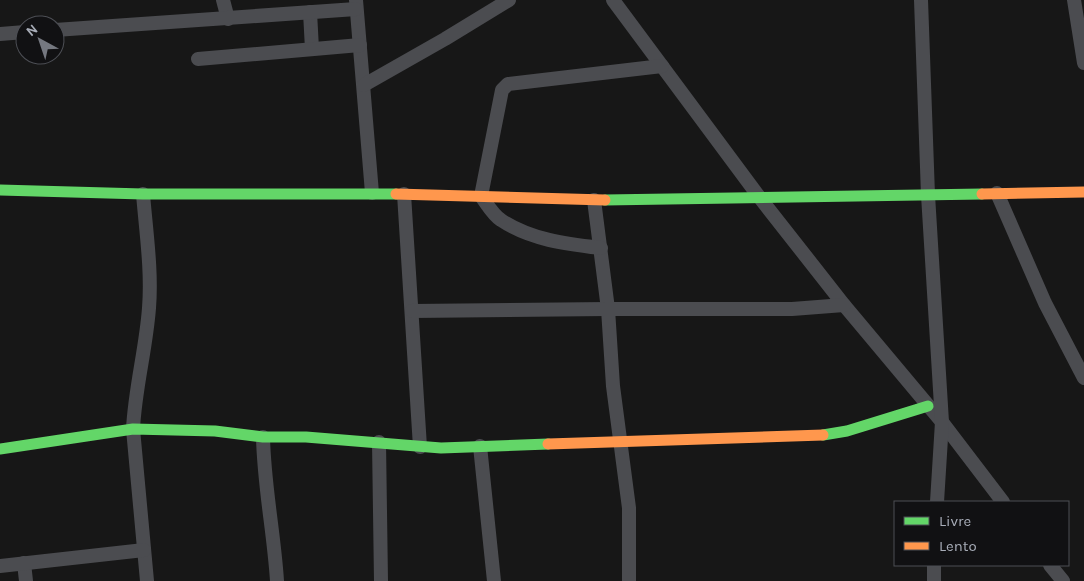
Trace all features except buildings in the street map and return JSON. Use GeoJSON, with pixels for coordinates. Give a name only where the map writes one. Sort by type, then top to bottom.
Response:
{"type":"FeatureCollection","features":[{"type":"Feature","properties":{"kind":"street"},"geometry":{"type":"LineString","coordinates":[[223,0],[228,19]]}},
{"type":"Feature","properties":{"kind":"street"},"geometry":{"type":"LineString","coordinates":[[364,85],[509,0]]}},
{"type":"Feature","properties":{"kind":"street"},"geometry":{"type":"LineString","coordinates":[[613,0],[760,198],[844,305],[942,422],[1002,501]]}},
{"type":"Feature","properties":{"kind":"street"},"geometry":{"type":"LineString","coordinates":[[921,0],[928,195],[942,422],[937,501]]}},
{"type":"Feature","properties":{"kind":"street"},"geometry":{"type":"LineString","coordinates":[[1074,0],[1084,63]]}},
{"type":"Feature","properties":{"kind":"street"},"geometry":{"type":"LineString","coordinates":[[65,29],[228,19],[310,12],[356,5],[372,193]]}},
{"type":"Feature","properties":{"kind":"street"},"geometry":{"type":"LineString","coordinates":[[310,12],[312,49]]}},
{"type":"Feature","properties":{"kind":"street"},"geometry":{"type":"LineString","coordinates":[[0,34],[15,33]]}},
{"type":"Feature","properties":{"kind":"street"},"geometry":{"type":"LineString","coordinates":[[198,59],[360,45]]}},
{"type":"Feature","properties":{"kind":"street"},"geometry":{"type":"LineString","coordinates":[[481,196],[502,90],[508,84],[662,66]]}},
{"type":"Feature","properties":{"kind":"street"},"geometry":{"type":"LineString","coordinates":[[0,190],[143,194],[372,193],[594,200],[1084,192]]}},
{"type":"Feature","properties":{"kind":"street"},"geometry":{"type":"LineString","coordinates":[[997,193],[1045,303],[1084,378]]}},
{"type":"Feature","properties":{"kind":"street"},"geometry":{"type":"LineString","coordinates":[[143,194],[149,305],[146,342],[134,411],[133,429],[147,581]]}},
{"type":"Feature","properties":{"kind":"street"},"geometry":{"type":"LineString","coordinates":[[404,194],[420,447]]}},
{"type":"Feature","properties":{"kind":"street"},"geometry":{"type":"LineString","coordinates":[[481,196],[500,219],[531,236],[567,244],[601,248]]}},
{"type":"Feature","properties":{"kind":"street"},"geometry":{"type":"LineString","coordinates":[[594,200],[608,308],[613,386],[628,508],[629,581]]}},
{"type":"Feature","properties":{"kind":"street"},"geometry":{"type":"LineString","coordinates":[[412,311],[608,308],[792,309],[844,305]]}},
{"type":"Feature","properties":{"kind":"street"},"geometry":{"type":"LineString","coordinates":[[0,449],[133,429],[215,431],[263,437],[306,437],[441,448],[828,435],[928,406]]}},
{"type":"Feature","properties":{"kind":"street"},"geometry":{"type":"LineString","coordinates":[[263,437],[264,470],[277,581]]}},
{"type":"Feature","properties":{"kind":"street"},"geometry":{"type":"LineString","coordinates":[[379,442],[381,581]]}},
{"type":"Feature","properties":{"kind":"street"},"geometry":{"type":"LineString","coordinates":[[480,446],[494,581]]}},
{"type":"Feature","properties":{"kind":"street"},"geometry":{"type":"LineString","coordinates":[[0,566],[144,550]]}},
{"type":"Feature","properties":{"kind":"street"},"geometry":{"type":"LineString","coordinates":[[24,563],[26,581]]}},
{"type":"Feature","properties":{"kind":"street"},"geometry":{"type":"LineString","coordinates":[[934,566],[934,581]]}},
{"type":"Feature","properties":{"kind":"street"},"geometry":{"type":"LineString","coordinates":[[1051,566],[1063,581]]}},
{"type":"Feature","properties":{"kind":"traffic: fast"},"geometry":{"type":"LineString","coordinates":[[0,190],[143,194],[396,194]]}},
{"type":"Feature","properties":{"kind":"traffic: fast"},"geometry":{"type":"LineString","coordinates":[[605,200],[982,194]]}},
{"type":"Feature","properties":{"kind":"traffic: fast"},"geometry":{"type":"LineString","coordinates":[[823,435],[847,431],[928,406]]}},
{"type":"Feature","properties":{"kind":"traffic: fast"},"geometry":{"type":"LineString","coordinates":[[0,449],[133,429],[215,431],[263,437],[306,437],[441,448],[548,444]]}},
{"type":"Feature","properties":{"kind":"traffic: slow"},"geometry":{"type":"LineString","coordinates":[[982,194],[1084,192]]}},
{"type":"Feature","properties":{"kind":"traffic: slow"},"geometry":{"type":"LineString","coordinates":[[396,194],[605,200]]}},
{"type":"Feature","properties":{"kind":"traffic: slow"},"geometry":{"type":"LineString","coordinates":[[548,444],[823,435]]}}]}
